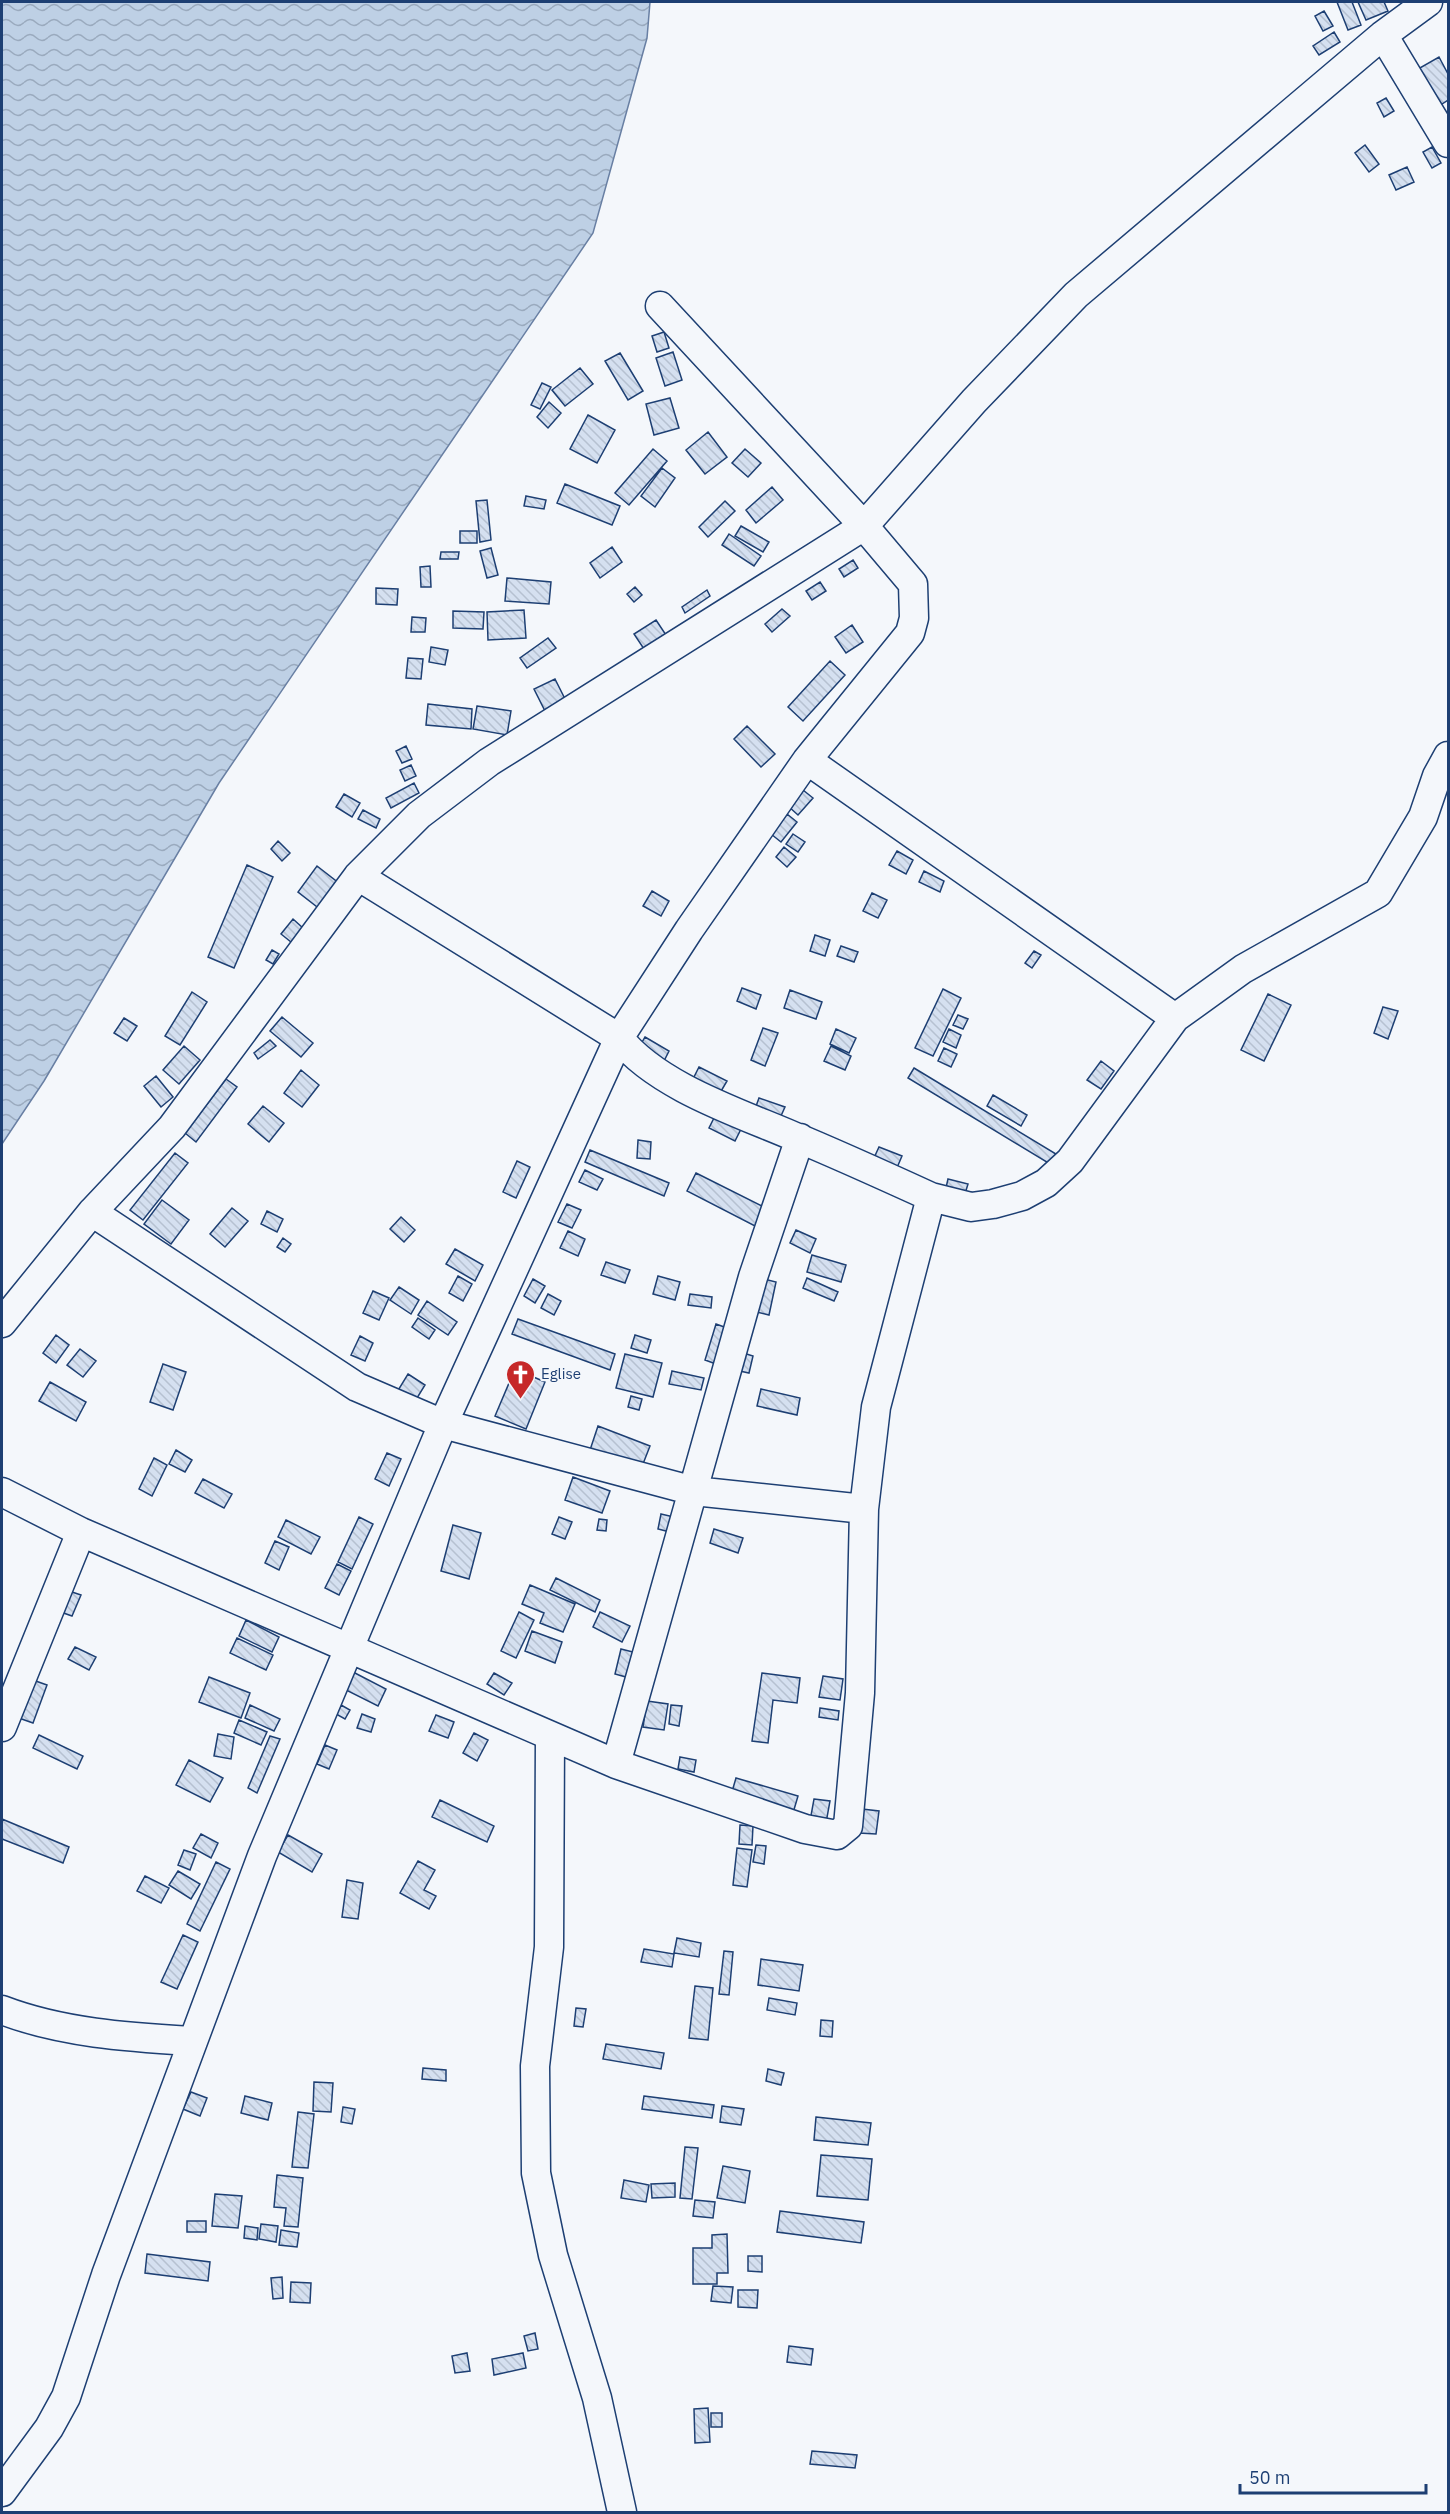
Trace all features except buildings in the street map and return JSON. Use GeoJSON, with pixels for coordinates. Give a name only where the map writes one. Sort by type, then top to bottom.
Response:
{"type":"FeatureCollection","features":[{"type":"Feature","properties":{"kind":"street"},"geometry":{"type":"LineString","coordinates":[[2,1323],[92,1212],[172,1127],[358,876],[419,815],[489,762],[864,526],[974,401],[1076,295],[1383,35],[1428,2]]}},
{"type":"Feature","properties":{"kind":"street"},"geometry":{"type":"LineString","coordinates":[[1383,35],[1449,143]]}},
{"type":"Feature","properties":{"kind":"street"},"geometry":{"type":"LineString","coordinates":[[2,2492],[49,2428],[66,2397],[106,2275],[262,1856],[443,1424],[619,1038],[689,930],[807,760],[910,633],[914,618],[913,584],[864,526],[660,306]]}},
{"type":"Feature","properties":{"kind":"street"},"geometry":{"type":"LineString","coordinates":[[358,876],[619,1038],[636,1056],[698,1095],[931,1197],[971,1207],[1022,1196],[1046,1183],[1070,1161],[1175,1018],[1243,969],[1378,892],[1423,817],[1437,776],[1449,756]]}},
{"type":"Feature","properties":{"kind":"street"},"geometry":{"type":"LineString","coordinates":[[807,760],[1175,1018]]}},
{"type":"Feature","properties":{"kind":"street"},"geometry":{"type":"LineString","coordinates":[[616,1764],[753,1277],[800,1138]]}},
{"type":"Feature","properties":{"kind":"street"},"geometry":{"type":"LineString","coordinates":[[2,1492],[81,1532],[616,1764],[779,1821],[837,1835],[844,1832],[848,1826],[860,1693],[864,1509],[876,1407],[931,1197]]}},
{"type":"Feature","properties":{"kind":"street"},"geometry":{"type":"LineString","coordinates":[[92,1212],[357,1387],[443,1424],[694,1491],[864,1509]]}},
{"type":"Feature","properties":{"kind":"street"},"geometry":{"type":"LineString","coordinates":[[2,1727],[81,1532]]}},
{"type":"Feature","properties":{"kind":"street"},"geometry":{"type":"LineString","coordinates":[[550,1736],[549,1947],[535,2066],[536,2173],[553,2254],[597,2398],[622,2512]]}},
{"type":"Feature","properties":{"kind":"street"},"geometry":{"type":"LineString","coordinates":[[2,2010],[24,2018],[114,2036],[192,2041]]}},
{"type":"Feature","properties":{"kind":"water"},"geometry":{"type":"Polygon","coordinates":[[[2,2],[650,2],[647,38],[593,233],[219,783],[44,1081],[2,1144],[2,2]]]}},
{"type":"Feature","properties":{"kind":"place","name":"Eglise"},"geometry":{"type":"Point","coordinates":[520,1400]}}]}
